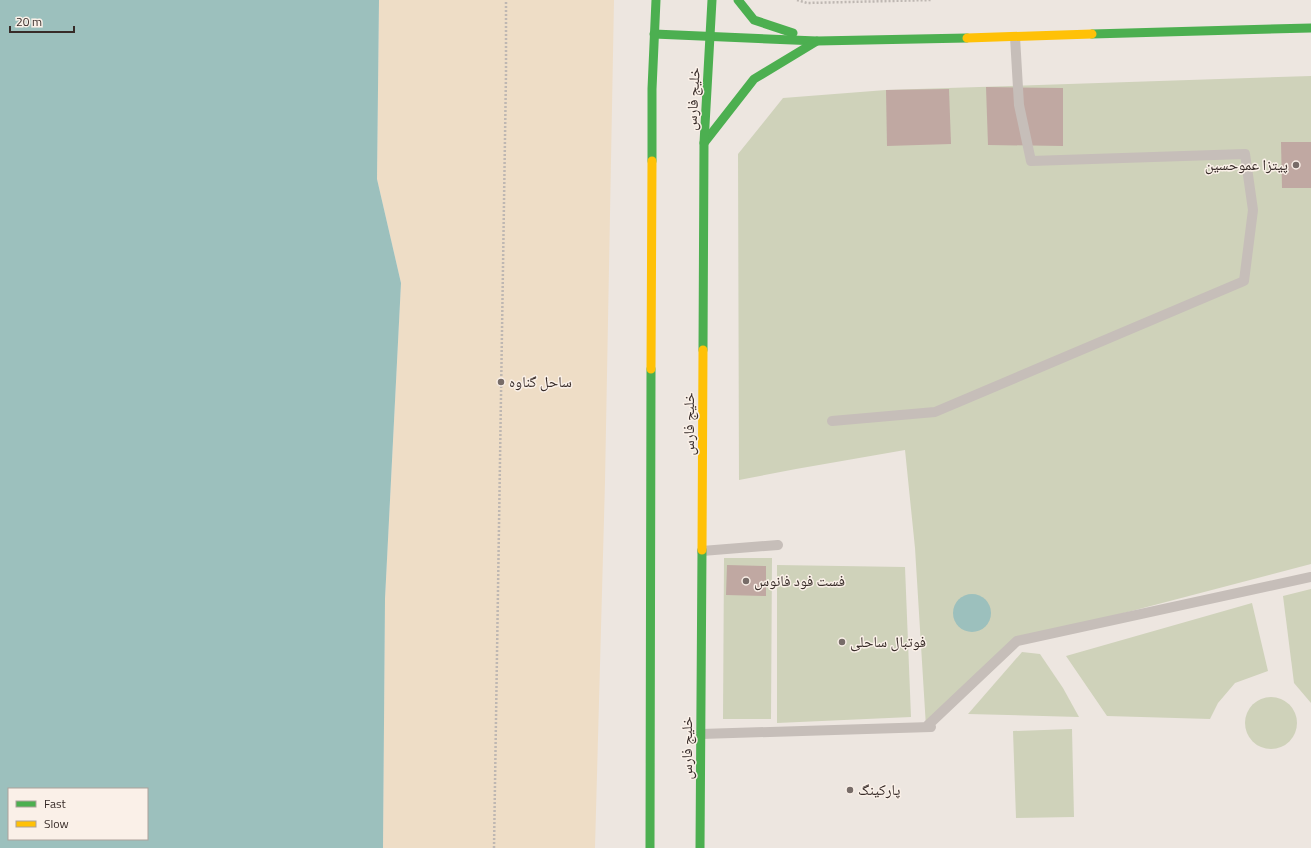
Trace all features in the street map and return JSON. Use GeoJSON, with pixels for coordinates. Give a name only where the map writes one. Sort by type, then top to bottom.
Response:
{"type":"FeatureCollection","features":[{"type":"Feature","properties":{"kind":"main road"},"geometry":{"type":"LineString","coordinates":[[650,848],[652,105],[656,0]]}},
{"type":"Feature","properties":{"kind":"main road","name":"خلیج فارس"},"geometry":{"type":"LineString","coordinates":[[700,848],[704,143],[712,0]]}},
{"type":"Feature","properties":{"kind":"main road"},"geometry":{"type":"LineString","coordinates":[[738,0],[754,20],[817,42]]}},
{"type":"Feature","properties":{"kind":"main road"},"geometry":{"type":"LineString","coordinates":[[654,34],[817,42],[1015,38],[1163,31],[1311,28]]}},
{"type":"Feature","properties":{"kind":"main road"},"geometry":{"type":"LineString","coordinates":[[704,143],[754,80],[817,42]]}},
{"type":"Feature","properties":{"kind":"lane"},"geometry":{"type":"LineString","coordinates":[[832,421],[934,412],[1244,281],[1253,210],[1245,154],[1031,161],[1019,105],[1015,38]]}},
{"type":"Feature","properties":{"kind":"lane"},"geometry":{"type":"LineString","coordinates":[[702,551],[778,545]]}},
{"type":"Feature","properties":{"kind":"lane"},"geometry":{"type":"LineString","coordinates":[[701,734],[930,727],[926,727],[1017,641],[1311,577]]}},
{"type":"Feature","properties":{"kind":"path"},"geometry":{"type":"LineString","coordinates":[[494,848],[506,0]]}},
{"type":"Feature","properties":{"kind":"path"},"geometry":{"type":"LineString","coordinates":[[797,0],[807,3],[932,0]]}},
{"type":"Feature","properties":{"kind":"green space"},"geometry":{"type":"Polygon","coordinates":[[[1311,76],[1311,564],[1017,641],[926,727],[915,548],[905,450],[739,480],[738,154],[783,98],[886,90],[1311,76]]]}},
{"type":"Feature","properties":{"kind":"green space"},"geometry":{"type":"Polygon","coordinates":[[[724,558],[772,558],[771,719],[723,719],[724,558]]]}},
{"type":"Feature","properties":{"kind":"green space","name":"فوتبال ساحلی"},"geometry":{"type":"Polygon","coordinates":[[[777,565],[905,567],[911,717],[777,723],[777,565]]]}},
{"type":"Feature","properties":{"kind":"green space"},"geometry":{"type":"Polygon","coordinates":[[[1311,589],[1311,703],[1294,683],[1283,596],[1311,589]]]}},
{"type":"Feature","properties":{"kind":"green space"},"geometry":{"type":"Polygon","coordinates":[[[1252,603],[1268,671],[1235,683],[1218,703],[1210,719],[1107,716],[1066,656],[1252,603]]]}},
{"type":"Feature","properties":{"kind":"green space"},"geometry":{"type":"Polygon","coordinates":[[[1022,652],[1040,654],[1063,688],[1079,717],[968,714],[1022,652]]]}},
{"type":"Feature","properties":{"kind":"green space"},"geometry":{"type":"Polygon","coordinates":[[[1271,697],[1281,699],[1289,705],[1295,713],[1297,723],[1295,733],[1289,741],[1281,747],[1271,749],[1261,747],[1253,741],[1247,733],[1245,723],[1247,713],[1253,705],[1261,699],[1271,697]]]}},
{"type":"Feature","properties":{"kind":"green space"},"geometry":{"type":"Polygon","coordinates":[[[1072,729],[1074,817],[1016,818],[1013,731],[1072,729]]]}},
{"type":"Feature","properties":{"kind":"sand","name":"ساحل گناوه"},"geometry":{"type":"Polygon","coordinates":[[[379,0],[614,0],[605,482],[595,848],[383,848],[385,599],[401,283],[377,179],[379,0]]]}},
{"type":"Feature","properties":{"kind":"water"},"geometry":{"type":"Polygon","coordinates":[[[0,0],[379,0],[377,179],[401,283],[385,599],[383,848],[0,848],[0,0]]]}},
{"type":"Feature","properties":{"kind":"water"},"geometry":{"type":"Polygon","coordinates":[[[972,594],[985,600],[991,613],[985,626],[972,632],[959,626],[953,613],[959,600],[972,594]]]}},
{"type":"Feature","properties":{"kind":"building"},"geometry":{"type":"Polygon","coordinates":[[[986,87],[1063,88],[1063,146],[988,145],[986,87]]]}},
{"type":"Feature","properties":{"kind":"building"},"geometry":{"type":"Polygon","coordinates":[[[949,89],[951,144],[887,146],[886,90],[949,89]]]}},
{"type":"Feature","properties":{"kind":"building","name":"پیتزا عموحسین"},"geometry":{"type":"Polygon","coordinates":[[[1281,142],[1311,142],[1311,188],[1282,188],[1281,142]]]}},
{"type":"Feature","properties":{"kind":"building","name":"فست فود فانوس"},"geometry":{"type":"Polygon","coordinates":[[[727,565],[766,566],[766,596],[726,595],[727,565]]]}},
{"type":"Feature","properties":{"kind":"traffic: fast"},"geometry":{"type":"LineString","coordinates":[[652,161],[652,89],[656,0]]}},
{"type":"Feature","properties":{"kind":"traffic: fast"},"geometry":{"type":"LineString","coordinates":[[703,350],[704,143],[712,0]]}},
{"type":"Feature","properties":{"kind":"traffic: fast"},"geometry":{"type":"LineString","coordinates":[[738,0],[754,20],[793,33]]}},
{"type":"Feature","properties":{"kind":"traffic: fast"},"geometry":{"type":"LineString","coordinates":[[1092,34],[1311,28]]}},
{"type":"Feature","properties":{"kind":"traffic: fast"},"geometry":{"type":"LineString","coordinates":[[654,34],[817,41],[967,38]]}},
{"type":"Feature","properties":{"kind":"traffic: fast"},"geometry":{"type":"LineString","coordinates":[[704,143],[754,79],[817,41]]}},
{"type":"Feature","properties":{"kind":"traffic: fast"},"geometry":{"type":"LineString","coordinates":[[650,848],[651,369]]}},
{"type":"Feature","properties":{"kind":"traffic: fast"},"geometry":{"type":"LineString","coordinates":[[700,848],[702,550]]}},
{"type":"Feature","properties":{"kind":"traffic: slow"},"geometry":{"type":"LineString","coordinates":[[967,38],[1092,34]]}},
{"type":"Feature","properties":{"kind":"traffic: slow"},"geometry":{"type":"LineString","coordinates":[[651,369],[652,161]]}},
{"type":"Feature","properties":{"kind":"traffic: slow"},"geometry":{"type":"LineString","coordinates":[[702,550],[703,350]]}},
{"type":"Feature","properties":{"kind":"place","name":"پیتزا عموحسین"},"geometry":{"type":"Point","coordinates":[1296,165]}},
{"type":"Feature","properties":{"kind":"place","name":"ساحل گناوه"},"geometry":{"type":"Point","coordinates":[501,382]}},
{"type":"Feature","properties":{"kind":"place","name":"فست فود فانوس"},"geometry":{"type":"Point","coordinates":[746,581]}},
{"type":"Feature","properties":{"kind":"place","name":"فوتبال ساحلی"},"geometry":{"type":"Point","coordinates":[842,642]}},
{"type":"Feature","properties":{"kind":"place","name":"پارکینگ"},"geometry":{"type":"Point","coordinates":[850,790]}}]}
